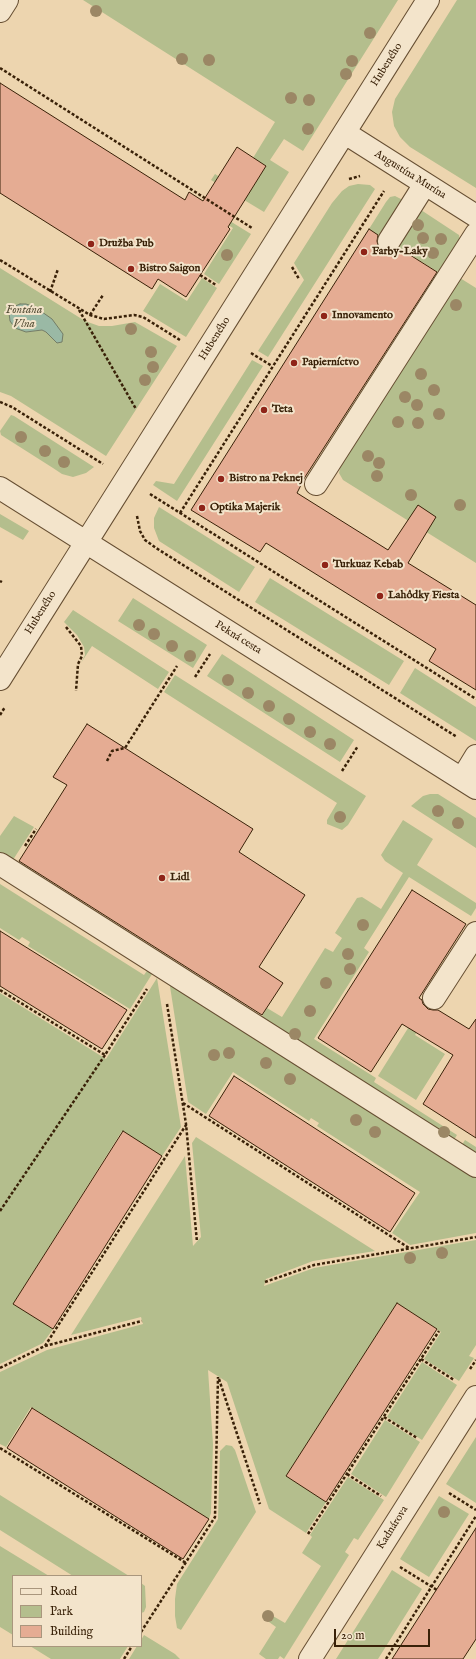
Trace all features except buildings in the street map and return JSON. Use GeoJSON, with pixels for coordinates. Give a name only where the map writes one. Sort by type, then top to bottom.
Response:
{"type":"FeatureCollection","features":[{"type":"Feature","properties":{"kind":"street"},"geometry":{"type":"LineString","coordinates":[[0,10],[7,0]]}},
{"type":"Feature","properties":{"kind":"street","name":"Hubeného"},"geometry":{"type":"LineString","coordinates":[[0,678],[428,0]]}},
{"type":"Feature","properties":{"kind":"street","name":"Augustína Murína"},"geometry":{"type":"LineString","coordinates":[[345,133],[420,191],[476,216]]}},
{"type":"Feature","properties":{"kind":"street"},"geometry":{"type":"LineString","coordinates":[[389,241],[420,191]]}},
{"type":"Feature","properties":{"kind":"street"},"geometry":{"type":"LineString","coordinates":[[316,484],[476,234]]}},
{"type":"Feature","properties":{"kind":"street","name":"Pekná cesta"},"geometry":{"type":"LineString","coordinates":[[0,488],[469,784]]}},
{"type":"Feature","properties":{"kind":"street"},"geometry":{"type":"LineString","coordinates":[[469,749],[469,784]]}},
{"type":"Feature","properties":{"kind":"street"},"geometry":{"type":"LineString","coordinates":[[0,864],[476,1166]]}},
{"type":"Feature","properties":{"kind":"street"},"geometry":{"type":"LineString","coordinates":[[434,998],[476,933]]}},
{"type":"Feature","properties":{"kind":"street","name":"Kadnárova"},"geometry":{"type":"LineString","coordinates":[[310,1659],[476,1397]]}},
{"type":"Feature","properties":{"kind":"path"},"geometry":{"type":"LineString","coordinates":[[0,68],[258,231]]}},
{"type":"Feature","properties":{"kind":"path"},"geometry":{"type":"LineString","coordinates":[[344,181],[356,176],[362,176]]}},
{"type":"Feature","properties":{"kind":"path"},"geometry":{"type":"LineString","coordinates":[[180,513],[389,182],[420,191]]}},
{"type":"Feature","properties":{"kind":"path"},"geometry":{"type":"LineString","coordinates":[[0,260],[50,292],[90,315],[104,319],[134,315],[143,316],[186,344]]}},
{"type":"Feature","properties":{"kind":"path"},"geometry":{"type":"LineString","coordinates":[[288,261],[299,279]]}},
{"type":"Feature","properties":{"kind":"path"},"geometry":{"type":"LineString","coordinates":[[50,292],[58,269]]}},
{"type":"Feature","properties":{"kind":"path"},"geometry":{"type":"LineString","coordinates":[[200,275],[222,288]]}},
{"type":"Feature","properties":{"kind":"path"},"geometry":{"type":"LineString","coordinates":[[90,315],[103,295]]}},
{"type":"Feature","properties":{"kind":"path"},"geometry":{"type":"LineString","coordinates":[[78,309],[136,410]]}},
{"type":"Feature","properties":{"kind":"path"},"geometry":{"type":"LineString","coordinates":[[251,353],[272,366]]}},
{"type":"Feature","properties":{"kind":"path"},"geometry":{"type":"LineString","coordinates":[[0,402],[12,407],[108,467]]}},
{"type":"Feature","properties":{"kind":"path"},"geometry":{"type":"LineString","coordinates":[[144,490],[476,699]]}},
{"type":"Feature","properties":{"kind":"path"},"geometry":{"type":"LineString","coordinates":[[137,512],[140,531],[145,540],[156,548],[469,749]]}},
{"type":"Feature","properties":{"kind":"path"},"geometry":{"type":"LineString","coordinates":[[63,624],[81,646],[82,656],[78,664],[76,691]]}},
{"type":"Feature","properties":{"kind":"path"},"geometry":{"type":"LineString","coordinates":[[107,760],[112,751],[125,748],[177,666]]}},
{"type":"Feature","properties":{"kind":"path"},"geometry":{"type":"LineString","coordinates":[[24,848],[36,829]]}},
{"type":"Feature","properties":{"kind":"path"},"geometry":{"type":"LineString","coordinates":[[161,966],[186,1124],[197,1242]]}},
{"type":"Feature","properties":{"kind":"path"},"geometry":{"type":"LineString","coordinates":[[0,990],[105,1056]]}},
{"type":"Feature","properties":{"kind":"path"},"geometry":{"type":"LineString","coordinates":[[0,1211],[105,1056],[131,1014]]}},
{"type":"Feature","properties":{"kind":"path"},"geometry":{"type":"LineString","coordinates":[[183,1103],[409,1248]]}},
{"type":"Feature","properties":{"kind":"path"},"geometry":{"type":"LineString","coordinates":[[45,1346],[186,1124]]}},
{"type":"Feature","properties":{"kind":"path"},"geometry":{"type":"LineString","coordinates":[[265,1282],[314,1265],[476,1237]]}},
{"type":"Feature","properties":{"kind":"path"},"geometry":{"type":"LineString","coordinates":[[0,1368],[45,1346],[142,1321]]}},
{"type":"Feature","properties":{"kind":"path"},"geometry":{"type":"LineString","coordinates":[[308,1534],[439,1331]]}},
{"type":"Feature","properties":{"kind":"path"},"geometry":{"type":"LineString","coordinates":[[421,1359],[454,1380]]}},
{"type":"Feature","properties":{"kind":"path"},"geometry":{"type":"LineString","coordinates":[[142,1630],[215,1517],[218,1377],[260,1504]]}},
{"type":"Feature","properties":{"kind":"path"},"geometry":{"type":"LineString","coordinates":[[384,1417],[419,1439]]}},
{"type":"Feature","properties":{"kind":"path"},"geometry":{"type":"LineString","coordinates":[[0,1448],[186,1563]]}},
{"type":"Feature","properties":{"kind":"path"},"geometry":{"type":"LineString","coordinates":[[347,1474],[382,1497]]}},
{"type":"Feature","properties":{"kind":"path"},"geometry":{"type":"LineString","coordinates":[[446,1491],[476,1510]]}},
{"type":"Feature","properties":{"kind":"path"},"geometry":{"type":"LineString","coordinates":[[386,1659],[476,1516]]}},
{"type":"Feature","properties":{"kind":"path"},"geometry":{"type":"LineString","coordinates":[[399,1567],[437,1590]]}},
{"type":"Feature","properties":{"kind":"path"},"geometry":{"type":"LineString","coordinates":[[124,1659],[131,1647]]}},
{"type":"Feature","properties":{"kind":"green space"},"geometry":{"type":"Polygon","coordinates":[[[83,0],[398,0],[303,151],[284,139],[270,160],[289,172],[264,212],[211,180],[215,174],[248,195],[266,166],[253,158],[275,122],[83,0]]]}},
{"type":"Feature","properties":{"kind":"green space"},"geometry":{"type":"Polygon","coordinates":[[[457,0],[476,0],[476,188],[410,147],[400,137],[394,126],[392,112],[395,99],[457,0]]]}},
{"type":"Feature","properties":{"kind":"green space"},"geometry":{"type":"Polygon","coordinates":[[[358,184],[370,185],[375,189],[268,357],[258,351],[304,280],[294,263],[332,203],[342,191],[349,186],[358,184]]]}},
{"type":"Feature","properties":{"kind":"green space"},"geometry":{"type":"Polygon","coordinates":[[[395,196],[405,201],[382,238],[369,229],[386,202],[390,197],[395,196]]]}},
{"type":"Feature","properties":{"kind":"green space"},"geometry":{"type":"Polygon","coordinates":[[[199,202],[251,234],[219,284],[204,274],[233,228],[197,206],[199,202]]]}},
{"type":"Feature","properties":{"kind":"green space"},"geometry":{"type":"Polygon","coordinates":[[[418,208],[459,235],[460,241],[441,274],[395,245],[418,208]]]}},
{"type":"Feature","properties":{"kind":"green space"},"geometry":{"type":"Polygon","coordinates":[[[0,268],[85,321],[99,326],[112,326],[135,322],[177,346],[106,456],[11,396],[0,392],[0,268]],[[13,307],[9,313],[10,321],[26,332],[42,330],[62,342],[13,307]]]}},
{"type":"Feature","properties":{"kind":"green space"},"geometry":{"type":"Polygon","coordinates":[[[202,278],[217,288],[186,337],[143,311],[160,284],[187,301],[202,278]]]}},
{"type":"Feature","properties":{"kind":"green space"},"geometry":{"type":"Polygon","coordinates":[[[460,278],[476,288],[476,563],[343,480],[339,473],[341,463],[460,278]]]}},
{"type":"Feature","properties":{"kind":"green space"},"geometry":{"type":"Polygon","coordinates":[[[252,360],[263,366],[177,501],[153,485],[156,481],[174,484],[252,360]]]}},
{"type":"Feature","properties":{"kind":"green space"},"geometry":{"type":"Polygon","coordinates":[[[11,415],[94,467],[86,473],[73,477],[62,474],[1,435],[0,431],[11,415]]]}},
{"type":"Feature","properties":{"kind":"green space"},"geometry":{"type":"Polygon","coordinates":[[[159,507],[255,567],[239,592],[159,541],[154,528],[154,518],[159,507]]]}},
{"type":"Feature","properties":{"kind":"green space"},"geometry":{"type":"Polygon","coordinates":[[[0,514],[29,531],[23,540],[0,527],[0,514]]]}},
{"type":"Feature","properties":{"kind":"green space"},"geometry":{"type":"Polygon","coordinates":[[[270,578],[404,661],[389,685],[255,602],[270,578]]]}},
{"type":"Feature","properties":{"kind":"green space"},"geometry":{"type":"Polygon","coordinates":[[[133,598],[207,645],[193,668],[118,621],[133,598]]]}},
{"type":"Feature","properties":{"kind":"green space"},"geometry":{"type":"Polygon","coordinates":[[[73,610],[169,672],[158,689],[92,646],[81,663],[85,655],[84,647],[77,635],[64,622],[73,610]]]}},
{"type":"Feature","properties":{"kind":"green space"},"geometry":{"type":"Polygon","coordinates":[[[222,654],[354,740],[340,762],[207,676],[222,654]]]}},
{"type":"Feature","properties":{"kind":"green space"},"geometry":{"type":"Polygon","coordinates":[[[415,668],[476,707],[476,741],[400,693],[415,668]]]}},
{"type":"Feature","properties":{"kind":"green space"},"geometry":{"type":"Polygon","coordinates":[[[175,675],[366,796],[348,825],[342,830],[327,824],[327,820],[337,803],[164,692],[175,675]]]}},
{"type":"Feature","properties":{"kind":"green space"},"geometry":{"type":"Polygon","coordinates":[[[438,794],[476,818],[476,848],[411,806],[423,796],[438,794]]]}},
{"type":"Feature","properties":{"kind":"green space"},"geometry":{"type":"Polygon","coordinates":[[[14,816],[34,827],[11,863],[0,856],[0,836],[14,816]]]}},
{"type":"Feature","properties":{"kind":"green space"},"geometry":{"type":"Polygon","coordinates":[[[403,820],[433,839],[417,865],[476,903],[476,908],[471,916],[409,877],[364,948],[369,952],[314,1039],[376,1078],[374,1082],[457,1135],[452,1143],[259,1021],[267,1008],[282,1017],[325,948],[333,952],[342,938],[335,933],[357,898],[362,897],[381,909],[403,873],[385,861],[381,855],[403,820]]]}},
{"type":"Feature","properties":{"kind":"green space"},"geometry":{"type":"Polygon","coordinates":[[[0,884],[144,975],[149,968],[154,971],[130,1009],[28,946],[30,942],[22,937],[19,940],[0,928],[0,884]]]}},
{"type":"Feature","properties":{"kind":"green space"},"geometry":{"type":"Polygon","coordinates":[[[157,978],[181,1127],[162,1156],[122,1131],[13,1304],[53,1329],[43,1343],[0,1364],[0,993],[106,1059],[157,978]]]}},
{"type":"Feature","properties":{"kind":"green space"},"geometry":{"type":"Polygon","coordinates":[[[169,980],[476,1174],[476,1233],[410,1245],[392,1233],[420,1192],[317,1126],[319,1123],[311,1118],[309,1121],[233,1072],[206,1114],[188,1102],[169,980]]]}},
{"type":"Feature","properties":{"kind":"green space"},"geometry":{"type":"Polygon","coordinates":[[[410,1025],[418,1030],[415,1035],[445,1054],[416,1100],[378,1076],[410,1025]]]}},
{"type":"Feature","properties":{"kind":"green space"},"geometry":{"type":"Polygon","coordinates":[[[196,1137],[375,1251],[313,1261],[266,1279],[264,1286],[314,1268],[476,1240],[476,1345],[469,1356],[474,1358],[459,1381],[424,1359],[441,1332],[397,1303],[286,1476],[326,1502],[306,1533],[269,1509],[227,1382],[208,1370],[213,1444],[211,1513],[209,1519],[31,1407],[6,1447],[0,1444],[0,1372],[47,1350],[143,1324],[141,1317],[71,1335],[185,1156],[193,1246],[201,1237],[192,1143],[196,1137]]]}},
{"type":"Feature","properties":{"kind":"green space"},"geometry":{"type":"Polygon","coordinates":[[[465,1140],[476,1147],[476,1158],[460,1148],[465,1140]]]}},
{"type":"Feature","properties":{"kind":"green space"},"geometry":{"type":"Polygon","coordinates":[[[422,1362],[457,1385],[422,1440],[387,1417],[422,1362]]]}},
{"type":"Feature","properties":{"kind":"green space"},"geometry":{"type":"Polygon","coordinates":[[[385,1420],[420,1442],[386,1497],[351,1474],[385,1420]]]}},
{"type":"Feature","properties":{"kind":"green space"},"geometry":{"type":"Polygon","coordinates":[[[476,1437],[476,1503],[446,1484],[476,1437]]]}},
{"type":"Feature","properties":{"kind":"green space"},"geometry":{"type":"Polygon","coordinates":[[[226,1445],[232,1446],[235,1450],[256,1512],[181,1630],[177,1628],[175,1616],[177,1584],[218,1519],[220,1451],[226,1445]]]}},
{"type":"Feature","properties":{"kind":"green space"},"geometry":{"type":"Polygon","coordinates":[[[348,1477],[384,1500],[358,1540],[354,1538],[345,1552],[349,1555],[284,1659],[280,1656],[278,1659],[266,1659],[259,1654],[276,1627],[262,1617],[266,1612],[285,1623],[321,1566],[302,1553],[312,1537],[310,1535],[348,1477]]]}},
{"type":"Feature","properties":{"kind":"green space"},"geometry":{"type":"Polygon","coordinates":[[[0,1495],[127,1575],[71,1575],[0,1530],[0,1495]]]}},
{"type":"Feature","properties":{"kind":"green space"},"geometry":{"type":"Polygon","coordinates":[[[439,1496],[469,1514],[429,1577],[400,1559],[439,1496]]]}},
{"type":"Feature","properties":{"kind":"green space"},"geometry":{"type":"Polygon","coordinates":[[[0,1546],[47,1575],[12,1575],[12,1634],[0,1627],[0,1546]]]}},
{"type":"Feature","properties":{"kind":"green space"},"geometry":{"type":"Polygon","coordinates":[[[392,1570],[422,1589],[378,1659],[336,1659],[392,1570]]]}},
{"type":"Feature","properties":{"kind":"green space"},"geometry":{"type":"Polygon","coordinates":[[[142,1584],[145,1586],[146,1607],[144,1612],[142,1613],[142,1584]]]}},
{"type":"Feature","properties":{"kind":"green space"},"geometry":{"type":"Polygon","coordinates":[[[144,1635],[175,1654],[180,1659],[129,1659],[136,1647],[142,1647],[142,1638],[144,1635]]]}},
{"type":"Feature","properties":{"kind":"green space"},"geometry":{"type":"Polygon","coordinates":[[[32,1647],[127,1647],[120,1659],[51,1659],[32,1647]]]}},
{"type":"Feature","properties":{"kind":"water","name":"Fontána Vlna"},"geometry":{"type":"Polygon","coordinates":[[[20,304],[35,307],[52,319],[63,334],[62,342],[57,343],[42,330],[26,332],[15,328],[10,321],[9,313],[13,307],[20,304]]]}},
{"type":"Feature","properties":{"kind":"place","name":"Družba Pub"},"geometry":{"type":"Point","coordinates":[91,244]}},
{"type":"Feature","properties":{"kind":"place","name":"Farby-Laky"},"geometry":{"type":"Point","coordinates":[364,252]}},
{"type":"Feature","properties":{"kind":"place","name":"Bistro Saigon"},"geometry":{"type":"Point","coordinates":[131,269]}},
{"type":"Feature","properties":{"kind":"place","name":"Innovamento"},"geometry":{"type":"Point","coordinates":[324,316]}},
{"type":"Feature","properties":{"kind":"place","name":"Papierníctvo"},"geometry":{"type":"Point","coordinates":[294,363]}},
{"type":"Feature","properties":{"kind":"place","name":"Teta"},"geometry":{"type":"Point","coordinates":[264,410]}},
{"type":"Feature","properties":{"kind":"place","name":"Bistro na Peknej"},"geometry":{"type":"Point","coordinates":[221,479]}},
{"type":"Feature","properties":{"kind":"place","name":"Optika Majerik"},"geometry":{"type":"Point","coordinates":[202,508]}},
{"type":"Feature","properties":{"kind":"place","name":"Turkuaz Kebab"},"geometry":{"type":"Point","coordinates":[325,565]}},
{"type":"Feature","properties":{"kind":"place","name":"Lahôdky Fiesta"},"geometry":{"type":"Point","coordinates":[380,596]}},
{"type":"Feature","properties":{"kind":"place","name":"Lidl"},"geometry":{"type":"Point","coordinates":[162,878]}}]}
